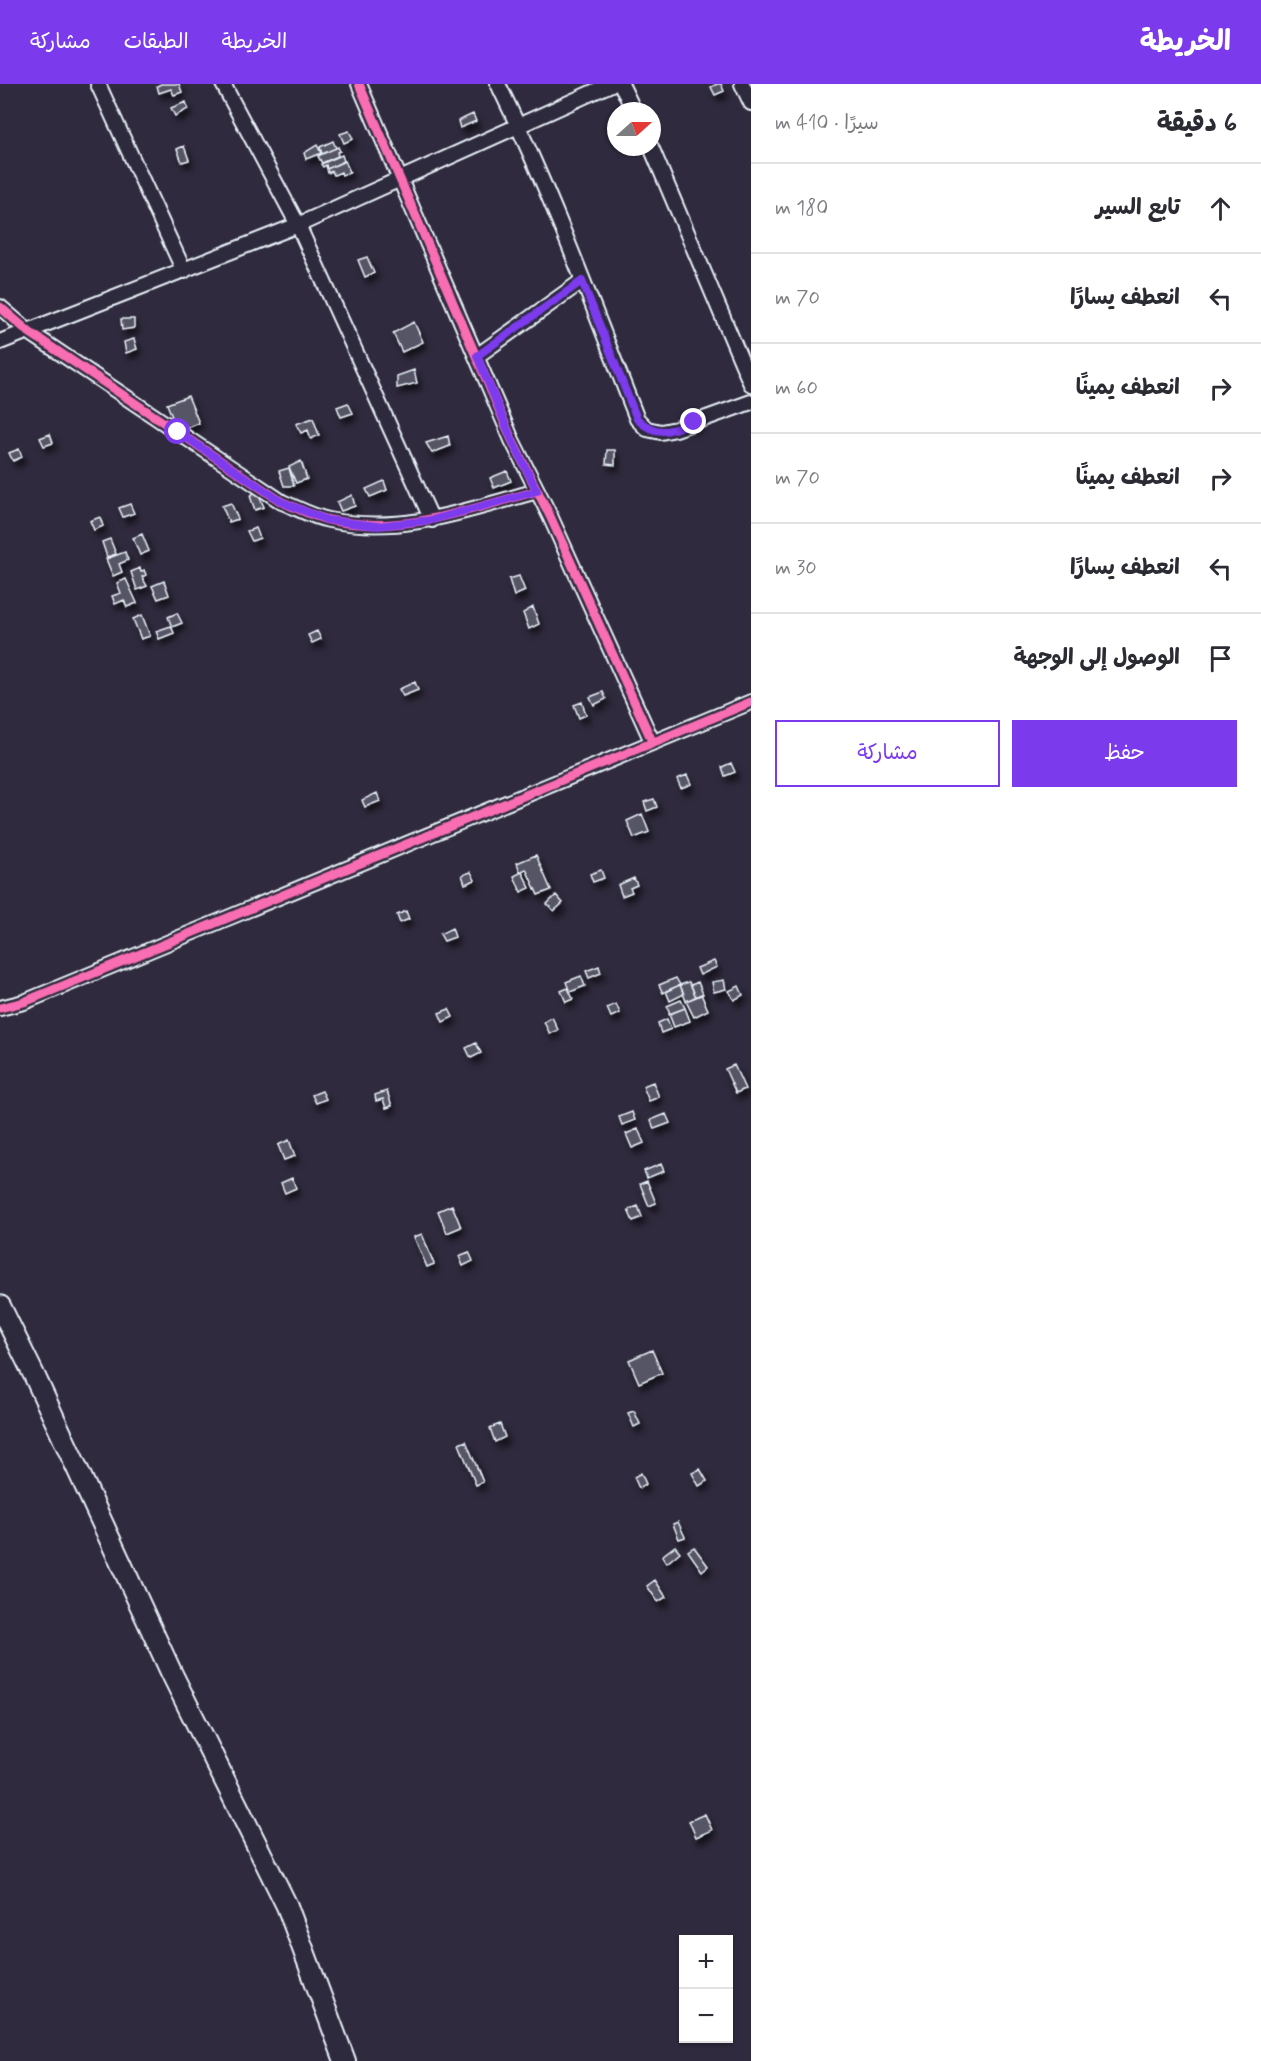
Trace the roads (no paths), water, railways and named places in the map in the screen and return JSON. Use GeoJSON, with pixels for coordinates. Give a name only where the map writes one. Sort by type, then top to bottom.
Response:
{"type":"FeatureCollection","features":[{"type":"Feature","properties":{"kind":"main road"},"geometry":{"type":"LineString","coordinates":[[0,1305],[172,1674],[287,1906],[345,2061]]}},
{"type":"Feature","properties":{"kind":"street"},"geometry":{"type":"LineString","coordinates":[[98,84],[184,271]]}},
{"type":"Feature","properties":{"kind":"street"},"geometry":{"type":"LineString","coordinates":[[223,84],[298,225],[432,520]]}},
{"type":"Feature","properties":{"kind":"street"},"geometry":{"type":"LineString","coordinates":[[359,84],[512,440],[652,741]]}},
{"type":"Feature","properties":{"kind":"street"},"geometry":{"type":"LineString","coordinates":[[498,84],[519,126],[637,419],[647,429],[661,432],[676,429],[751,402]]}},
{"type":"Feature","properties":{"kind":"street"},"geometry":{"type":"LineString","coordinates":[[0,342],[298,225],[611,84]]}},
{"type":"Feature","properties":{"kind":"street"},"geometry":{"type":"LineString","coordinates":[[621,84],[630,102]]}},
{"type":"Feature","properties":{"kind":"street"},"geometry":{"type":"LineString","coordinates":[[742,84],[751,104]]}},
{"type":"Feature","properties":{"kind":"street"},"geometry":{"type":"LineString","coordinates":[[655,156],[751,384]]}},
{"type":"Feature","properties":{"kind":"street"},"geometry":{"type":"LineString","coordinates":[[477,356],[582,281]]}},
{"type":"Feature","properties":{"kind":"street"},"geometry":{"type":"LineString","coordinates":[[0,307],[29,332],[282,502],[327,520],[377,526],[432,520],[537,491]]}},
{"type":"Feature","properties":{"kind":"street"},"geometry":{"type":"LineString","coordinates":[[0,1008],[24,1002],[751,702]]}}]}
